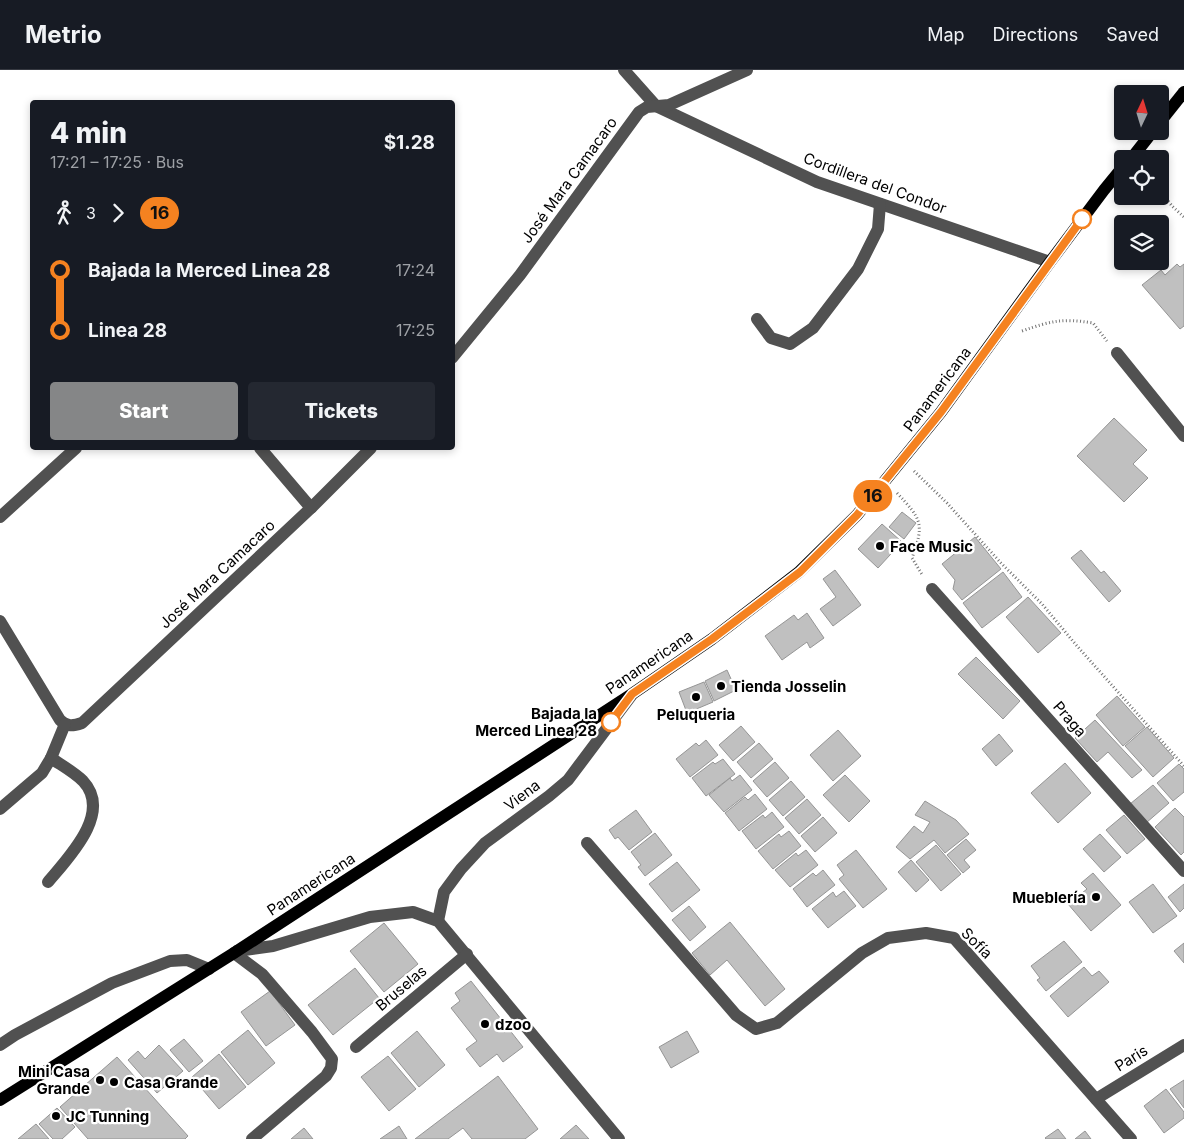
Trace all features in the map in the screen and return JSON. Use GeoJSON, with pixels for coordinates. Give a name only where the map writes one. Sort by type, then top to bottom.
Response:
{"type":"FeatureCollection","features":[{"type":"Feature","properties":{"kind":"main road"},"geometry":{"type":"LineString","coordinates":[[1169,111],[1184,92]]}},
{"type":"Feature","properties":{"kind":"main road"},"geometry":{"type":"LineString","coordinates":[[1138,150],[1146,140]]}},
{"type":"Feature","properties":{"kind":"main road","name":"Panamericana"},"geometry":{"type":"LineString","coordinates":[[0,1100],[236,952],[632,694],[712,639],[800,572],[857,515],[941,412],[1114,178]]}},
{"type":"Feature","properties":{"kind":"street","name":"Cordillera del Condor"},"geometry":{"type":"LineString","coordinates":[[624,70],[656,106],[817,182],[1050,262]]}},
{"type":"Feature","properties":{"kind":"street","name":"José Mara Camacaro"},"geometry":{"type":"LineString","coordinates":[[455,354],[520,275],[639,112],[647,107],[669,105],[746,70]]}},
{"type":"Feature","properties":{"kind":"street"},"geometry":{"type":"LineString","coordinates":[[757,319],[771,338],[790,344],[813,328],[858,269],[878,229],[880,204]]}},
{"type":"Feature","properties":{"kind":"street"},"geometry":{"type":"LineString","coordinates":[[1117,353],[1184,436]]}},
{"type":"Feature","properties":{"kind":"street"},"geometry":{"type":"LineString","coordinates":[[0,517],[74,450]]}},
{"type":"Feature","properties":{"kind":"street"},"geometry":{"type":"LineString","coordinates":[[262,450],[311,508]]}},
{"type":"Feature","properties":{"kind":"street","name":"José Mara Camacaro"},"geometry":{"type":"LineString","coordinates":[[65,724],[72,726],[82,723],[311,508],[369,450]]}},
{"type":"Feature","properties":{"kind":"street","name":"Praga"},"geometry":{"type":"LineString","coordinates":[[932,589],[1184,871]]}},
{"type":"Feature","properties":{"kind":"street"},"geometry":{"type":"LineString","coordinates":[[0,622],[60,720],[65,724],[51,758],[42,773],[0,809]]}},
{"type":"Feature","properties":{"kind":"street","name":"Viena"},"geometry":{"type":"LineString","coordinates":[[438,921],[444,892],[460,869],[485,843],[568,780],[632,694]]}},
{"type":"Feature","properties":{"kind":"street"},"geometry":{"type":"LineString","coordinates":[[48,882],[82,841],[93,811],[91,795],[83,782],[51,758]]}},
{"type":"Feature","properties":{"kind":"street","name":"Sofía"},"geometry":{"type":"LineString","coordinates":[[588,843],[736,1015],[756,1029],[777,1023],[862,953],[888,938],[926,933],[954,938],[1131,1139]]}},
{"type":"Feature","properties":{"kind":"street"},"geometry":{"type":"LineString","coordinates":[[236,952],[273,946],[370,917],[412,912],[438,921],[619,1139]]}},
{"type":"Feature","properties":{"kind":"street"},"geometry":{"type":"LineString","coordinates":[[236,952],[262,974],[332,1059],[331,1068],[326,1076],[252,1139]]}},
{"type":"Feature","properties":{"kind":"street","name":"Bruselas"},"geometry":{"type":"LineString","coordinates":[[356,1047],[466,954]]}},
{"type":"Feature","properties":{"kind":"street"},"geometry":{"type":"LineString","coordinates":[[0,1045],[112,983],[170,961],[188,960],[209,969]]}},
{"type":"Feature","properties":{"kind":"street","name":"Paris"},"geometry":{"type":"LineString","coordinates":[[1096,1099],[1184,1045]]}},
{"type":"Feature","properties":{"kind":"path"},"geometry":{"type":"LineString","coordinates":[[1169,202],[1184,216]]}},
{"type":"Feature","properties":{"kind":"path"},"geometry":{"type":"LineString","coordinates":[[995,339],[1050,322],[1074,320],[1093,323],[1117,353]]}},
{"type":"Feature","properties":{"kind":"path"},"geometry":{"type":"LineString","coordinates":[[902,460],[947,503],[1001,563],[1042,604],[1184,766]]}},
{"type":"Feature","properties":{"kind":"path"},"geometry":{"type":"LineString","coordinates":[[885,481],[906,502],[919,520],[919,538],[912,558],[932,589]]}},
{"type":"Feature","properties":{"kind":"building"},"geometry":{"type":"Polygon","coordinates":[[[1177,264],[1180,267],[1184,264],[1184,326],[1180,329],[1142,285],[1161,270],[1165,275],[1177,264]]]}},
{"type":"Feature","properties":{"kind":"building"},"geometry":{"type":"Polygon","coordinates":[[[1114,418],[1147,450],[1133,464],[1148,478],[1124,502],[1077,456],[1114,418]]]}},
{"type":"Feature","properties":{"kind":"building"},"geometry":{"type":"Polygon","coordinates":[[[902,512],[916,523],[904,539],[889,527],[902,512]]]}},
{"type":"Feature","properties":{"kind":"building","name":"Face Music"},"geometry":{"type":"Polygon","coordinates":[[[882,524],[902,542],[878,568],[858,549],[882,524]]]}},
{"type":"Feature","properties":{"kind":"building"},"geometry":{"type":"Polygon","coordinates":[[[975,537],[1001,569],[962,600],[953,589],[955,580],[942,564],[975,537]]]}},
{"type":"Feature","properties":{"kind":"building"},"geometry":{"type":"Polygon","coordinates":[[[1081,550],[1101,573],[1104,571],[1121,591],[1109,602],[1071,558],[1081,550]]]}},
{"type":"Feature","properties":{"kind":"building"},"geometry":{"type":"Polygon","coordinates":[[[835,570],[861,605],[833,626],[820,609],[836,597],[823,579],[835,570]]]}},
{"type":"Feature","properties":{"kind":"building"},"geometry":{"type":"Polygon","coordinates":[[[1003,572],[1022,597],[982,628],[963,603],[1003,572]]]}},
{"type":"Feature","properties":{"kind":"building"},"geometry":{"type":"Polygon","coordinates":[[[1028,597],[1061,633],[1038,653],[1006,617],[1028,597]]]}},
{"type":"Feature","properties":{"kind":"building"},"geometry":{"type":"Polygon","coordinates":[[[807,613],[824,638],[810,648],[807,642],[782,660],[765,636],[794,615],[798,620],[807,613]]]}},
{"type":"Feature","properties":{"kind":"building"},"geometry":{"type":"Polygon","coordinates":[[[976,657],[1020,701],[1003,719],[958,674],[976,657]]]}},
{"type":"Feature","properties":{"kind":"building","name":"Tienda Josselin"},"geometry":{"type":"Polygon","coordinates":[[[727,670],[736,690],[714,701],[705,681],[727,670]]]}},
{"type":"Feature","properties":{"kind":"building","name":"Peluqueria"},"geometry":{"type":"Polygon","coordinates":[[[704,682],[713,702],[687,713],[679,692],[704,682]]]}},
{"type":"Feature","properties":{"kind":"building"},"geometry":{"type":"Polygon","coordinates":[[[1117,696],[1145,727],[1123,746],[1096,715],[1117,696]]]}},
{"type":"Feature","properties":{"kind":"building"},"geometry":{"type":"Polygon","coordinates":[[[1095,720],[1142,770],[1132,778],[1108,752],[1097,762],[1075,738],[1095,720]]]}},
{"type":"Feature","properties":{"kind":"building"},"geometry":{"type":"Polygon","coordinates":[[[741,726],[755,742],[733,761],[719,745],[741,726]]]}},
{"type":"Feature","properties":{"kind":"building"},"geometry":{"type":"Polygon","coordinates":[[[1147,727],[1174,758],[1153,777],[1125,746],[1147,727]]]}},
{"type":"Feature","properties":{"kind":"building"},"geometry":{"type":"Polygon","coordinates":[[[838,730],[861,756],[833,781],[810,755],[838,730]]]}},
{"type":"Feature","properties":{"kind":"building"},"geometry":{"type":"Polygon","coordinates":[[[999,734],[1013,751],[996,766],[982,749],[999,734]]]}},
{"type":"Feature","properties":{"kind":"building"},"geometry":{"type":"Polygon","coordinates":[[[706,740],[718,755],[690,777],[676,759],[696,743],[699,746],[706,740]]]}},
{"type":"Feature","properties":{"kind":"building"},"geometry":{"type":"Polygon","coordinates":[[[759,743],[773,759],[751,778],[737,762],[759,743]]]}},
{"type":"Feature","properties":{"kind":"building"},"geometry":{"type":"Polygon","coordinates":[[[723,759],[735,774],[706,796],[692,778],[713,762],[715,764],[723,759]]]}},
{"type":"Feature","properties":{"kind":"building"},"geometry":{"type":"Polygon","coordinates":[[[775,762],[789,778],[767,797],[753,781],[775,762]]]}},
{"type":"Feature","properties":{"kind":"building"},"geometry":{"type":"Polygon","coordinates":[[[1065,763],[1091,793],[1058,823],[1031,793],[1065,763]]]}},
{"type":"Feature","properties":{"kind":"building"},"geometry":{"type":"Polygon","coordinates":[[[1179,764],[1184,769],[1184,792],[1173,801],[1157,783],[1179,764]]]}},
{"type":"Feature","properties":{"kind":"building"},"geometry":{"type":"Polygon","coordinates":[[[740,775],[752,790],[724,812],[709,795],[730,778],[732,781],[740,775]]]}},
{"type":"Feature","properties":{"kind":"building"},"geometry":{"type":"Polygon","coordinates":[[[845,775],[870,801],[849,822],[823,795],[845,775]]]}},
{"type":"Feature","properties":{"kind":"building"},"geometry":{"type":"Polygon","coordinates":[[[791,781],[805,797],[783,816],[769,800],[791,781]]]}},
{"type":"Feature","properties":{"kind":"building"},"geometry":{"type":"Polygon","coordinates":[[[1153,785],[1169,803],[1146,823],[1130,804],[1153,785]]]}},
{"type":"Feature","properties":{"kind":"building"},"geometry":{"type":"Polygon","coordinates":[[[755,794],[767,809],[739,831],[725,813],[745,797],[748,800],[755,794]]]}},
{"type":"Feature","properties":{"kind":"building"},"geometry":{"type":"Polygon","coordinates":[[[807,799],[821,815],[799,834],[785,818],[807,799]]]}},
{"type":"Feature","properties":{"kind":"building"},"geometry":{"type":"Polygon","coordinates":[[[925,801],[956,820],[969,834],[945,853],[934,840],[910,859],[896,847],[914,826],[923,833],[930,822],[915,815],[925,801]]]}},
{"type":"Feature","properties":{"kind":"building"},"geometry":{"type":"Polygon","coordinates":[[[1175,808],[1184,817],[1184,852],[1181,855],[1155,827],[1175,808]]]}},
{"type":"Feature","properties":{"kind":"building"},"geometry":{"type":"Polygon","coordinates":[[[636,810],[652,832],[629,850],[618,837],[615,839],[609,830],[636,810]]]}},
{"type":"Feature","properties":{"kind":"building"},"geometry":{"type":"Polygon","coordinates":[[[772,812],[784,827],[756,849],[742,831],[763,815],[765,818],[772,812]]]}},
{"type":"Feature","properties":{"kind":"building"},"geometry":{"type":"Polygon","coordinates":[[[1124,815],[1145,839],[1127,854],[1106,830],[1124,815]]]}},
{"type":"Feature","properties":{"kind":"building"},"geometry":{"type":"Polygon","coordinates":[[[823,817],[837,833],[815,852],[801,836],[823,817]]]}},
{"type":"Feature","properties":{"kind":"building"},"geometry":{"type":"Polygon","coordinates":[[[789,831],[801,846],[773,869],[758,851],[779,834],[781,837],[789,831]]]}},
{"type":"Feature","properties":{"kind":"building"},"geometry":{"type":"Polygon","coordinates":[[[655,833],[672,855],[645,876],[638,867],[641,865],[631,852],[655,833]]]}},
{"type":"Feature","properties":{"kind":"building"},"geometry":{"type":"Polygon","coordinates":[[[1100,834],[1121,857],[1104,872],[1083,849],[1100,834]]]}},
{"type":"Feature","properties":{"kind":"building"},"geometry":{"type":"Polygon","coordinates":[[[966,839],[976,850],[964,860],[970,867],[963,873],[947,855],[966,839]]]}},
{"type":"Feature","properties":{"kind":"building"},"geometry":{"type":"Polygon","coordinates":[[[936,845],[961,874],[941,891],[916,862],[936,845]]]}},
{"type":"Feature","properties":{"kind":"building"},"geometry":{"type":"Polygon","coordinates":[[[806,850],[818,865],[790,887],[775,870],[796,853],[798,856],[806,850]]]}},
{"type":"Feature","properties":{"kind":"building"},"geometry":{"type":"Polygon","coordinates":[[[856,850],[887,889],[863,908],[839,879],[844,875],[837,865],[856,850]]]}},
{"type":"Feature","properties":{"kind":"building"},"geometry":{"type":"Polygon","coordinates":[[[911,860],[929,880],[916,892],[898,872],[911,860]]]}},
{"type":"Feature","properties":{"kind":"building"},"geometry":{"type":"Polygon","coordinates":[[[677,862],[700,890],[672,912],[649,884],[677,862]]]}},
{"type":"Feature","properties":{"kind":"building"},"geometry":{"type":"Polygon","coordinates":[[[823,870],[835,885],[807,907],[793,889],[813,873],[816,876],[823,870]]]}},
{"type":"Feature","properties":{"kind":"building","name":"Mueblería"},"geometry":{"type":"Polygon","coordinates":[[[1093,873],[1121,905],[1091,931],[1068,904],[1087,889],[1081,883],[1093,873]]]}},
{"type":"Feature","properties":{"kind":"building"},"geometry":{"type":"Polygon","coordinates":[[[1153,884],[1177,916],[1153,933],[1129,902],[1153,884]]]}},
{"type":"Feature","properties":{"kind":"building"},"geometry":{"type":"Polygon","coordinates":[[[1184,884],[1184,908],[1180,912],[1168,897],[1184,884]]]}},
{"type":"Feature","properties":{"kind":"building"},"geometry":{"type":"Polygon","coordinates":[[[844,891],[856,906],[828,928],[812,909],[833,892],[836,897],[844,891]]]}},
{"type":"Feature","properties":{"kind":"building"},"geometry":{"type":"Polygon","coordinates":[[[689,906],[706,927],[690,941],[672,920],[689,906]]]}},
{"type":"Feature","properties":{"kind":"building"},"geometry":{"type":"Polygon","coordinates":[[[730,922],[785,989],[765,1006],[727,960],[710,975],[692,953],[730,922]]]}},
{"type":"Feature","properties":{"kind":"building"},"geometry":{"type":"Polygon","coordinates":[[[384,923],[418,964],[384,992],[350,951],[384,923]]]}},
{"type":"Feature","properties":{"kind":"building"},"geometry":{"type":"Polygon","coordinates":[[[1064,941],[1082,962],[1046,991],[1037,980],[1040,978],[1031,966],[1064,941]]]}},
{"type":"Feature","properties":{"kind":"building"},"geometry":{"type":"Polygon","coordinates":[[[1184,943],[1184,963],[1174,951],[1184,943]]]}},
{"type":"Feature","properties":{"kind":"building"},"geometry":{"type":"Polygon","coordinates":[[[1084,967],[1092,976],[1099,971],[1109,982],[1068,1017],[1050,996],[1084,967]]]}},
{"type":"Feature","properties":{"kind":"building"},"geometry":{"type":"Polygon","coordinates":[[[355,968],[379,998],[333,1035],[308,1005],[355,968]]]}},
{"type":"Feature","properties":{"kind":"building","name":"dzoo"},"geometry":{"type":"Polygon","coordinates":[[[471,981],[523,1047],[503,1062],[497,1054],[480,1067],[466,1049],[477,1041],[451,1008],[460,1001],[455,993],[471,981]]]}},
{"type":"Feature","properties":{"kind":"building"},"geometry":{"type":"Polygon","coordinates":[[[270,991],[295,1025],[266,1046],[241,1012],[270,991]]]}},
{"type":"Feature","properties":{"kind":"building"},"geometry":{"type":"Polygon","coordinates":[[[248,1030],[275,1063],[248,1085],[221,1052],[248,1030]]]}},
{"type":"Feature","properties":{"kind":"building"},"geometry":{"type":"Polygon","coordinates":[[[417,1031],[445,1065],[419,1087],[391,1053],[417,1031]]]}},
{"type":"Feature","properties":{"kind":"building"},"geometry":{"type":"Polygon","coordinates":[[[687,1031],[699,1052],[671,1068],[659,1047],[687,1031]]]}},
{"type":"Feature","properties":{"kind":"building"},"geometry":{"type":"Polygon","coordinates":[[[184,1039],[203,1061],[189,1072],[170,1050],[184,1039]]]}},
{"type":"Feature","properties":{"kind":"building"},"geometry":{"type":"Polygon","coordinates":[[[159,1045],[183,1071],[157,1093],[128,1060],[138,1051],[145,1059],[159,1045]]]}},
{"type":"Feature","properties":{"kind":"building"},"geometry":{"type":"Polygon","coordinates":[[[219,1054],[246,1087],[219,1109],[192,1077],[219,1054]]]}},
{"type":"Feature","properties":{"kind":"building"},"geometry":{"type":"Polygon","coordinates":[[[388,1056],[416,1089],[389,1111],[361,1077],[388,1056]]]}},
{"type":"Feature","properties":{"kind":"building","name":"Casa Grande"},"geometry":{"type":"Polygon","coordinates":[[[117,1057],[188,1136],[185,1139],[88,1139],[60,1107],[117,1057]]]}},
{"type":"Feature","properties":{"kind":"building"},"geometry":{"type":"Polygon","coordinates":[[[498,1076],[538,1129],[525,1139],[472,1139],[463,1128],[448,1139],[415,1139],[498,1076]]]}},
{"type":"Feature","properties":{"kind":"building"},"geometry":{"type":"Polygon","coordinates":[[[1184,1080],[1184,1108],[1170,1089],[1184,1080]]]}},
{"type":"Feature","properties":{"kind":"building"},"geometry":{"type":"Polygon","coordinates":[[[1166,1089],[1184,1112],[1184,1118],[1164,1133],[1144,1106],[1166,1089]]]}},
{"type":"Feature","properties":{"kind":"building","name":"JC Tunning"},"geometry":{"type":"Polygon","coordinates":[[[57,1108],[75,1127],[62,1139],[53,1139],[39,1124],[57,1108]]]}},
{"type":"Feature","properties":{"kind":"building"},"geometry":{"type":"Polygon","coordinates":[[[36,1124],[49,1139],[18,1139],[36,1124]]]}},
{"type":"Feature","properties":{"kind":"building"},"geometry":{"type":"Polygon","coordinates":[[[576,1125],[589,1139],[560,1139],[576,1125]]]}},
{"type":"Feature","properties":{"kind":"building"},"geometry":{"type":"Polygon","coordinates":[[[399,1126],[407,1139],[380,1139],[399,1126]]]}},
{"type":"Feature","properties":{"kind":"building"},"geometry":{"type":"Polygon","coordinates":[[[304,1128],[313,1139],[291,1139],[304,1128]]]}},
{"type":"Feature","properties":{"kind":"building"},"geometry":{"type":"Polygon","coordinates":[[[1058,1129],[1066,1139],[1045,1138],[1058,1129]]]}},
{"type":"Feature","properties":{"kind":"building"},"geometry":{"type":"Polygon","coordinates":[[[1085,1131],[1091,1139],[1075,1139],[1085,1131]]]}},
{"type":"Feature","properties":{"kind":"bus line","name":"16"},"geometry":{"type":"LineString","coordinates":[[611,722],[632,694],[712,639],[800,572],[857,515],[941,412],[1082,219]]}},
{"type":"Feature","properties":{"kind":"place","name":"Face Music"},"geometry":{"type":"Point","coordinates":[880,546]}},
{"type":"Feature","properties":{"kind":"place","name":"Tienda Josselin"},"geometry":{"type":"Point","coordinates":[721,686]}},
{"type":"Feature","properties":{"kind":"place","name":"Peluqueria"},"geometry":{"type":"Point","coordinates":[696,697]}},
{"type":"Feature","properties":{"kind":"place","name":"Bajada la Merced Linea 28"},"geometry":{"type":"Point","coordinates":[611,722]}},
{"type":"Feature","properties":{"kind":"place","name":"Mueblería"},"geometry":{"type":"Point","coordinates":[1096,897]}},
{"type":"Feature","properties":{"kind":"place","name":"dzoo"},"geometry":{"type":"Point","coordinates":[485,1024]}},
{"type":"Feature","properties":{"kind":"place","name":"Mini Casa Grande"},"geometry":{"type":"Point","coordinates":[100,1080]}},
{"type":"Feature","properties":{"kind":"place","name":"Casa Grande"},"geometry":{"type":"Point","coordinates":[114,1082]}},
{"type":"Feature","properties":{"kind":"place","name":"JC Tunning"},"geometry":{"type":"Point","coordinates":[56,1116]}}]}
